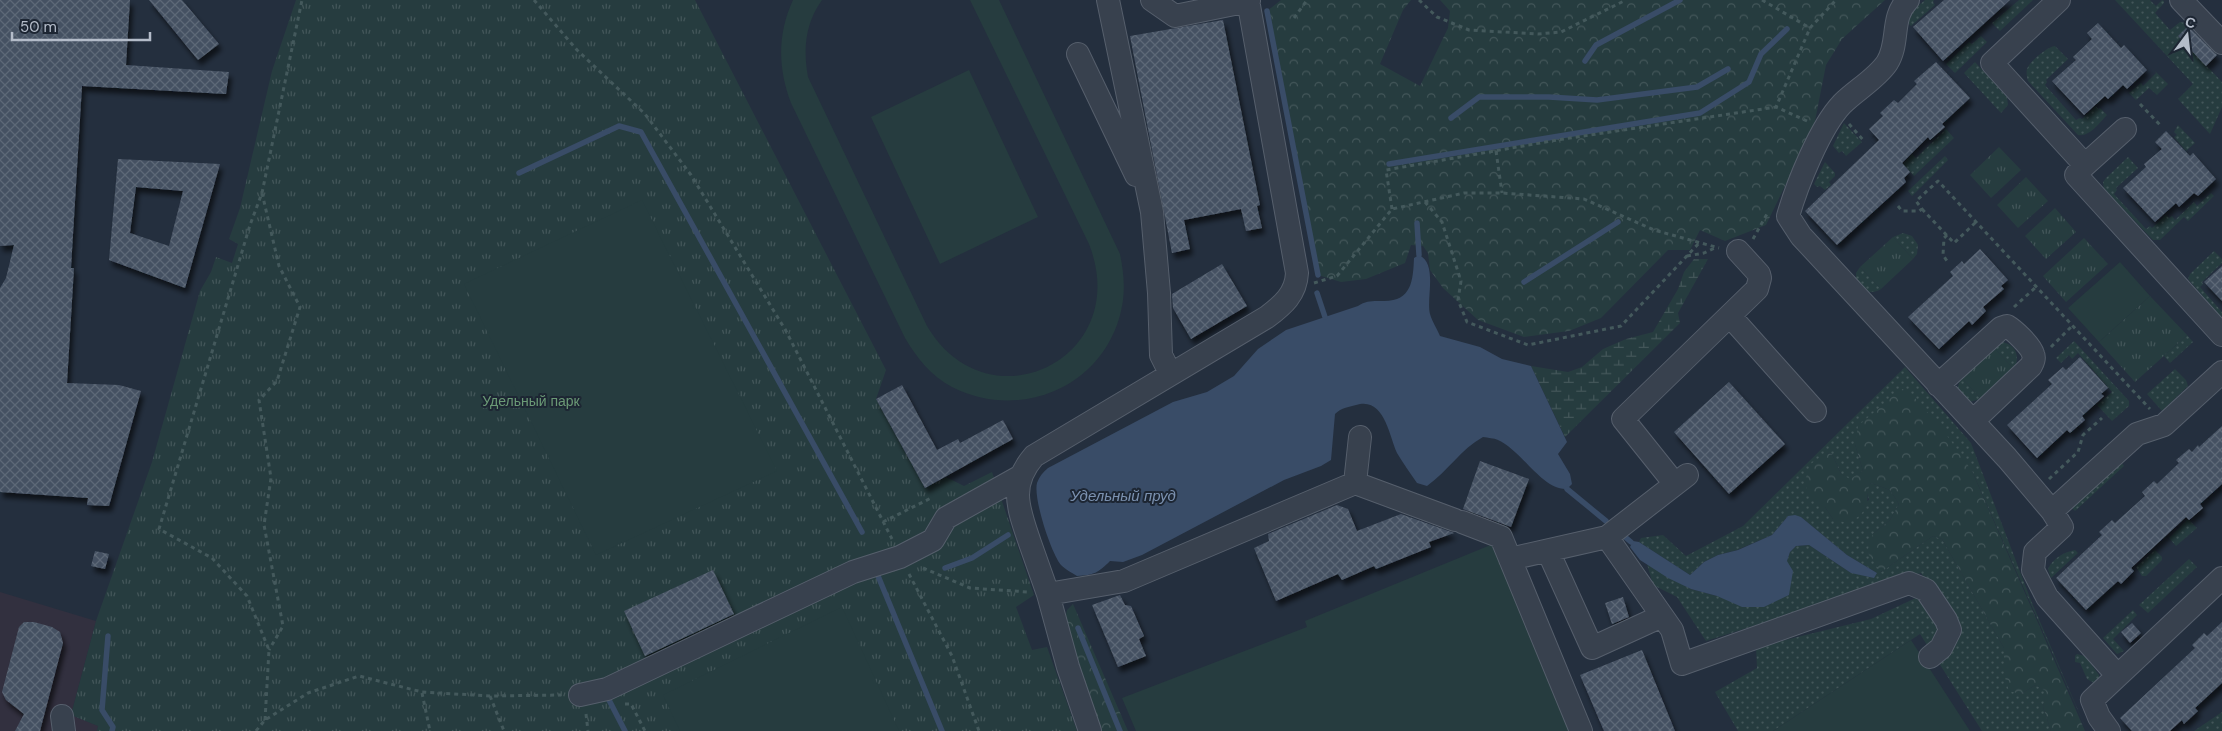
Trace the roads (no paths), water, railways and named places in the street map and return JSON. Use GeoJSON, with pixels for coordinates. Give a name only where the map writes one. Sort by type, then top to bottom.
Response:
{"type":"FeatureCollection","features":[{"type":"Feature","properties":{"kind":"street"},"geometry":{"type":"LineString","coordinates":[[1108,0],[1151,208],[1159,293],[1161,355],[1170,373]]}},
{"type":"Feature","properties":{"kind":"street"},"geometry":{"type":"LineString","coordinates":[[1090,731],[1068,666],[1048,594],[1018,507],[1021,476],[1034,456],[1278,309],[1291,294],[1296,282],[1297,273],[1248,0],[1175,16],[1152,0]]}},
{"type":"Feature","properties":{"kind":"street"},"geometry":{"type":"LineString","coordinates":[[1908,0],[1897,17],[1894,49],[1886,64],[1842,104],[1830,118],[1795,190],[1788,216],[1801,236],[1973,421],[2052,511],[2062,527],[2035,552],[2033,570],[2047,597],[2117,675]]}},
{"type":"Feature","properties":{"kind":"street"},"geometry":{"type":"LineString","coordinates":[[2059,0],[1992,63],[2085,165]]}},
{"type":"Feature","properties":{"kind":"street"},"geometry":{"type":"LineString","coordinates":[[2181,0],[2222,43]]}},
{"type":"Feature","properties":{"kind":"street"},"geometry":{"type":"LineString","coordinates":[[1078,54],[1151,208]]}},
{"type":"Feature","properties":{"kind":"street"},"geometry":{"type":"LineString","coordinates":[[2125,129],[2076,175],[2222,336]]}},
{"type":"Feature","properties":{"kind":"street"},"geometry":{"type":"LineString","coordinates":[[1510,559],[1607,537],[1681,480],[1623,419],[1757,289],[1760,278],[1757,270],[1728,249]]}},
{"type":"Feature","properties":{"kind":"street"},"geometry":{"type":"LineString","coordinates":[[1730,316],[1815,411]]}},
{"type":"Feature","properties":{"kind":"street"},"geometry":{"type":"LineString","coordinates":[[1938,384],[2001,328],[2007,326],[2013,329],[2034,353],[2034,360],[2031,366],[1973,421]]}},
{"type":"Feature","properties":{"kind":"street"},"geometry":{"type":"LineString","coordinates":[[2052,511],[2137,434],[2164,424],[2222,372]]}},
{"type":"Feature","properties":{"kind":"street"},"geometry":{"type":"LineString","coordinates":[[1355,483],[1360,437]]}},
{"type":"Feature","properties":{"kind":"street"},"geometry":{"type":"LineString","coordinates":[[580,695],[607,689],[854,572],[900,557],[933,540],[946,518],[1021,476]]}},
{"type":"Feature","properties":{"kind":"street"},"geometry":{"type":"LineString","coordinates":[[1048,594],[1124,581],[1355,483],[1501,537],[1581,731]]}},
{"type":"Feature","properties":{"kind":"street"},"geometry":{"type":"LineString","coordinates":[[1607,537],[1672,630],[1682,664],[1909,583],[1926,590],[1950,630],[1941,648],[1930,657]]}},
{"type":"Feature","properties":{"kind":"street"},"geometry":{"type":"LineString","coordinates":[[1548,550],[1592,648],[1662,616]]}},
{"type":"Feature","properties":{"kind":"street"},"geometry":{"type":"LineString","coordinates":[[2109,731],[2099,717],[2092,700],[2222,578]]}},
{"type":"Feature","properties":{"kind":"water","name":"Удельный пруд"},"geometry":{"type":"Polygon","coordinates":[[[1419,255],[1425,259],[1430,273],[1430,314],[1440,336],[1480,347],[1502,359],[1531,366],[1567,442],[1558,454],[1570,474],[1572,484],[1567,489],[1549,484],[1507,445],[1496,439],[1483,437],[1468,448],[1427,486],[1417,483],[1397,453],[1388,428],[1379,411],[1373,406],[1365,404],[1356,405],[1342,409],[1335,414],[1331,460],[1321,466],[1284,480],[1142,555],[1123,562],[1110,561],[1095,573],[1077,576],[1061,565],[1048,538],[1036,490],[1040,477],[1048,468],[1173,402],[1207,392],[1234,376],[1258,349],[1286,330],[1361,304],[1393,300],[1400,297],[1409,288],[1413,274],[1414,258],[1419,255]]]}},
{"type":"Feature","properties":{"kind":"water"},"geometry":{"type":"Polygon","coordinates":[[[1795,515],[1801,517],[1847,555],[1877,573],[1874,578],[1851,573],[1809,545],[1796,546],[1790,552],[1787,561],[1793,571],[1789,595],[1764,607],[1742,607],[1717,596],[1691,589],[1668,578],[1640,560],[1630,547],[1633,541],[1639,542],[1690,575],[1704,562],[1718,555],[1738,550],[1772,535],[1788,516],[1795,515]]]}},
{"type":"Feature","properties":{"kind":"waterway"},"geometry":{"type":"LineString","coordinates":[[1585,61],[1596,45],[1680,0]]}},
{"type":"Feature","properties":{"kind":"waterway"},"geometry":{"type":"LineString","coordinates":[[1267,11],[1318,275]]}},
{"type":"Feature","properties":{"kind":"waterway"},"geometry":{"type":"LineString","coordinates":[[1389,164],[1700,113],[1749,82],[1761,54],[1787,29]]}},
{"type":"Feature","properties":{"kind":"waterway"},"geometry":{"type":"LineString","coordinates":[[1451,118],[1479,97],[1549,97],[1597,100],[1697,87],[1728,69]]}},
{"type":"Feature","properties":{"kind":"waterway"},"geometry":{"type":"LineString","coordinates":[[519,173],[619,126],[641,132],[862,532]]}},
{"type":"Feature","properties":{"kind":"waterway"},"geometry":{"type":"LineString","coordinates":[[1524,282],[1618,222]]}},
{"type":"Feature","properties":{"kind":"waterway"},"geometry":{"type":"LineString","coordinates":[[1417,223],[1419,255]]}},
{"type":"Feature","properties":{"kind":"waterway"},"geometry":{"type":"LineString","coordinates":[[1317,293],[1325,317]]}},
{"type":"Feature","properties":{"kind":"waterway"},"geometry":{"type":"LineString","coordinates":[[1567,489],[1606,521]]}},
{"type":"Feature","properties":{"kind":"waterway"},"geometry":{"type":"LineString","coordinates":[[945,568],[972,558],[1008,535]]}},
{"type":"Feature","properties":{"kind":"waterway"},"geometry":{"type":"LineString","coordinates":[[1625,537],[1631,542]]}},
{"type":"Feature","properties":{"kind":"waterway"},"geometry":{"type":"LineString","coordinates":[[876,571],[942,731]]}},
{"type":"Feature","properties":{"kind":"waterway"},"geometry":{"type":"LineString","coordinates":[[1078,628],[1120,731]]}},
{"type":"Feature","properties":{"kind":"waterway"},"geometry":{"type":"LineString","coordinates":[[108,636],[102,710],[113,727],[112,731]]}},
{"type":"Feature","properties":{"kind":"waterway"},"geometry":{"type":"LineString","coordinates":[[609,700],[625,731]]}},
{"type":"Feature","properties":{"kind":"park label","name":"Удельный парк"},"geometry":{"type":"Point","coordinates":[531,401]}}]}
